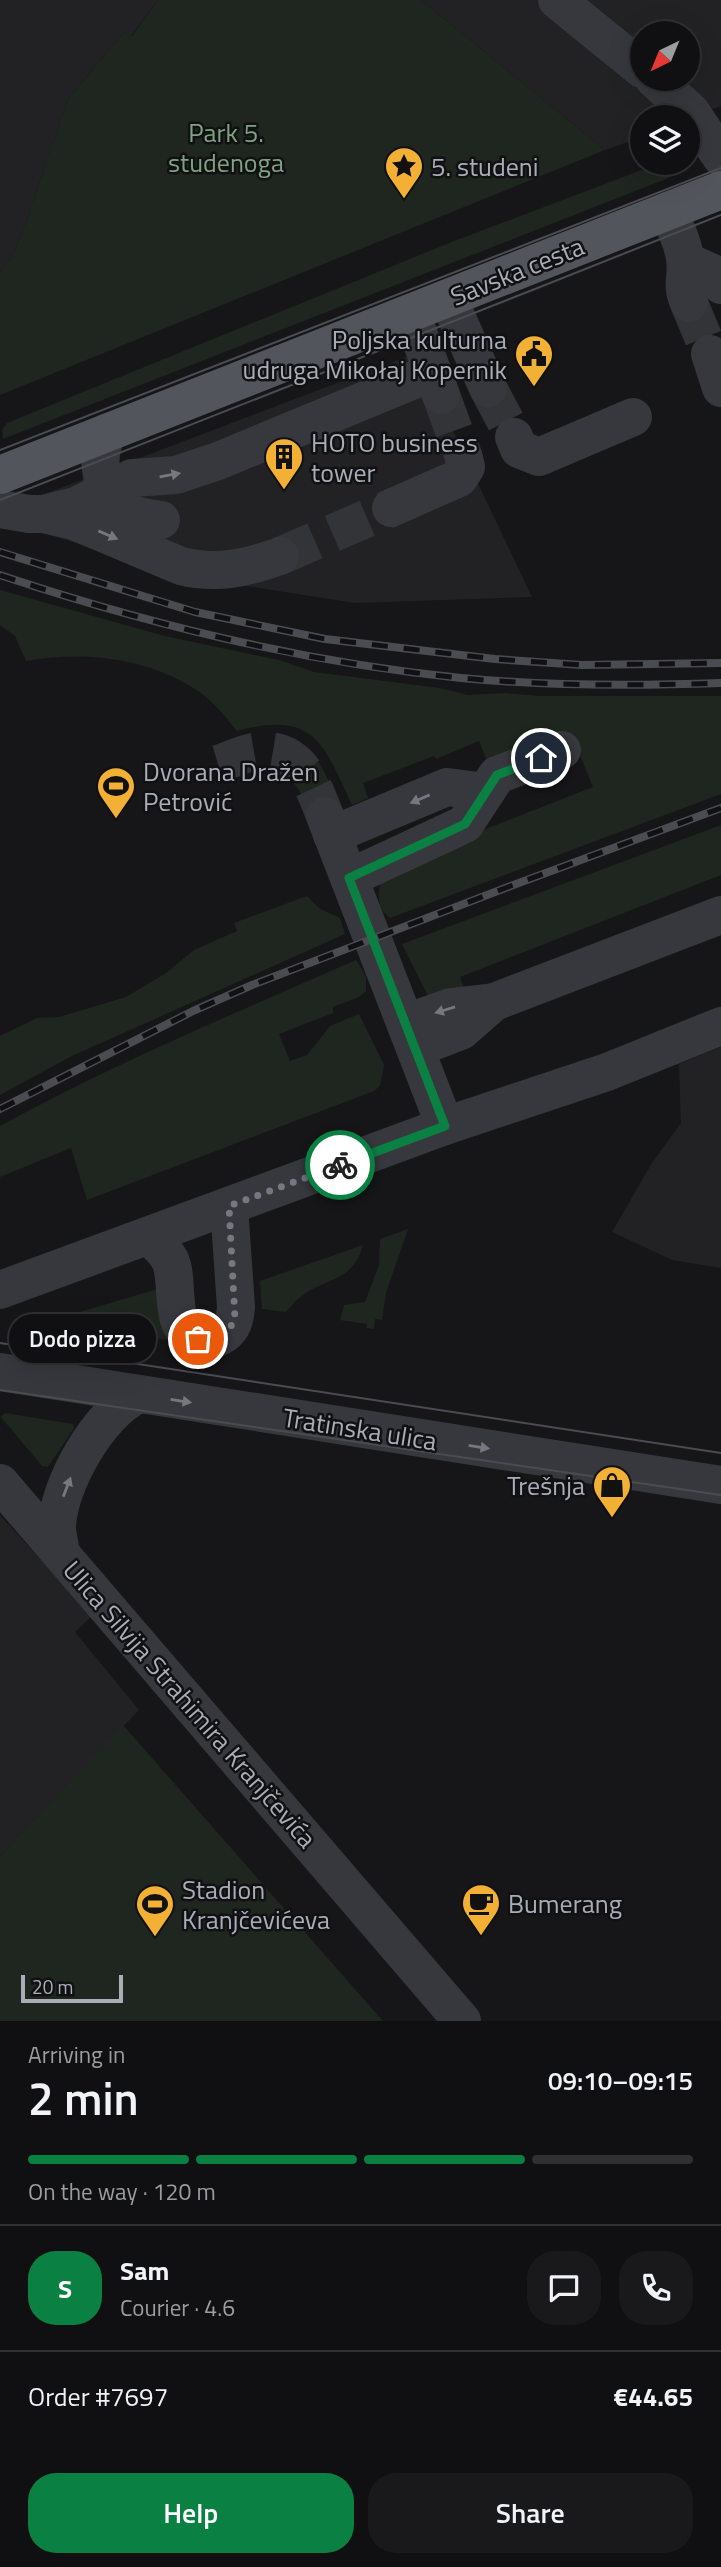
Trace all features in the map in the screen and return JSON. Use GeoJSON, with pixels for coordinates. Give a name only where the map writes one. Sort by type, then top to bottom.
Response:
{"type":"FeatureCollection","features":[{"type":"Feature","properties":{"kind":"main road","name":"Savska cesta"},"geometry":{"type":"LineString","coordinates":[[0,475],[721,190]]}},
{"type":"Feature","properties":{"kind":"street"},"geometry":{"type":"LineString","coordinates":[[565,2],[630,59]]}},
{"type":"Feature","properties":{"kind":"street"},"geometry":{"type":"LineString","coordinates":[[667,91],[691,112],[721,157]]}},
{"type":"Feature","properties":{"kind":"street"},"geometry":{"type":"LineString","coordinates":[[667,211],[678,232],[686,261],[683,290],[705,294]]}},
{"type":"Feature","properties":{"kind":"street"},"geometry":{"type":"LineString","coordinates":[[448,298],[488,388]]}},
{"type":"Feature","properties":{"kind":"street"},"geometry":{"type":"LineString","coordinates":[[44,514],[76,506],[132,478],[176,475],[437,383],[411,313]]}},
{"type":"Feature","properties":{"kind":"street"},"geometry":{"type":"LineString","coordinates":[[514,437],[519,449],[539,457],[633,418]]}},
{"type":"Feature","properties":{"kind":"street"},"geometry":{"type":"LineString","coordinates":[[108,432],[103,442],[100,461],[106,493],[127,511],[161,520]]}},
{"type":"Feature","properties":{"kind":"street"},"geometry":{"type":"LineString","coordinates":[[391,508],[459,478],[466,467],[464,458]]}},
{"type":"Feature","properties":{"kind":"street"},"geometry":{"type":"LineString","coordinates":[[0,459],[41,459]]}},
{"type":"Feature","properties":{"kind":"street"},"geometry":{"type":"LineString","coordinates":[[0,509],[44,514],[74,521],[199,571],[219,571],[253,565],[281,556]]}},
{"type":"Feature","properties":{"kind":"street"},"geometry":{"type":"LineString","coordinates":[[349,878],[465,824],[497,775],[562,750]]}},
{"type":"Feature","properties":{"kind":"street"},"geometry":{"type":"LineString","coordinates":[[445,1126],[329,825],[447,787],[486,792]]}},
{"type":"Feature","properties":{"kind":"street"},"geometry":{"type":"LineString","coordinates":[[411,1036],[461,1031],[494,1002],[721,915]]}},
{"type":"Feature","properties":{"kind":"street"},"geometry":{"type":"LineString","coordinates":[[0,1290],[445,1126],[607,1073],[721,1027]]}},
{"type":"Feature","properties":{"kind":"street"},"geometry":{"type":"LineString","coordinates":[[148,1236],[162,1248],[170,1260],[180,1324],[198,1339],[210,1340],[221,1336],[230,1329],[235,1319],[236,1307],[229,1206]]}},
{"type":"Feature","properties":{"kind":"street","name":"Tratinska ulica"},"geometry":{"type":"LineString","coordinates":[[0,1372],[721,1485]]}},
{"type":"Feature","properties":{"kind":"street"},"geometry":{"type":"LineString","coordinates":[[61,1554],[57,1528],[69,1479],[106,1420],[117,1407],[137,1395]]}},
{"type":"Feature","properties":{"kind":"street","name":"Ulica Silvija Strahimira Kranjčevića"},"geometry":{"type":"LineString","coordinates":[[0,1483],[462,2021]]}},
{"type":"Feature","properties":{"kind":"shaded area"},"geometry":{"type":"Polygon","coordinates":[[[0,0],[158,0],[131,36],[124,32],[68,99],[23,232],[12,257],[0,272],[0,0]]]}},
{"type":"Feature","properties":{"kind":"shaded area"},"geometry":{"type":"Polygon","coordinates":[[[421,0],[721,0],[721,106],[700,113],[700,105],[630,105],[630,141],[605,150],[421,0]]]}},
{"type":"Feature","properties":{"kind":"shaded area"},"geometry":{"type":"Polygon","coordinates":[[[416,353],[532,597],[355,603],[183,576],[40,532],[0,511],[416,353]]]}},
{"type":"Feature","properties":{"kind":"shaded area"},"geometry":{"type":"Polygon","coordinates":[[[721,1047],[721,1268],[672,1260],[612,1232],[652,1163],[681,1123],[679,1064],[721,1047]]]}},
{"type":"Feature","properties":{"kind":"shaded area"},"geometry":{"type":"Polygon","coordinates":[[[0,1515],[92,1616],[75,1632],[139,1710],[0,1856],[0,1515]]]}},
{"type":"Feature","properties":{"kind":"green space","name":"Park 5. studenoga"},"geometry":{"type":"Polygon","coordinates":[[[158,0],[421,0],[605,150],[0,395],[0,272],[12,257],[23,232],[68,99],[124,32],[132,36],[158,0]]]}},
{"type":"Feature","properties":{"kind":"green space"},"geometry":{"type":"Polygon","coordinates":[[[630,174],[673,175],[3,439],[2,430],[7,423],[449,243],[630,174]]]}},
{"type":"Feature","properties":{"kind":"green space"},"geometry":{"type":"Polygon","coordinates":[[[0,590],[165,636],[279,660],[314,672],[440,688],[468,695],[506,693],[540,696],[721,696],[721,794],[390,918],[379,902],[384,869],[593,787],[577,748],[488,763],[479,741],[436,759],[434,756],[363,783],[368,798],[352,805],[323,749],[313,737],[300,729],[284,725],[237,731],[204,695],[152,668],[89,657],[26,661],[15,636],[0,625],[0,590]]]}},
{"type":"Feature","properties":{"kind":"green space"},"geometry":{"type":"Polygon","coordinates":[[[285,737],[308,750],[315,758],[341,810],[313,822],[296,785],[277,769],[285,737]]]}},
{"type":"Feature","properties":{"kind":"green space"},"geometry":{"type":"Polygon","coordinates":[[[721,825],[721,875],[460,977],[468,998],[435,1010],[402,944],[721,825]]]}},
{"type":"Feature","properties":{"kind":"green space"},"geometry":{"type":"Polygon","coordinates":[[[307,896],[320,909],[340,918],[345,934],[72,1056],[0,1095],[0,1036],[37,1018],[59,1017],[126,997],[166,973],[194,950],[237,931],[234,923],[307,896]]]}},
{"type":"Feature","properties":{"kind":"green space"},"geometry":{"type":"Polygon","coordinates":[[[356,960],[366,976],[366,991],[359,997],[333,1007],[333,1013],[279,1034],[290,1061],[307,1055],[330,1026],[359,1014],[384,1065],[380,1086],[374,1091],[87,1200],[71,1148],[0,1177],[0,1126],[132,1060],[356,960]]]}},
{"type":"Feature","properties":{"kind":"green space"},"geometry":{"type":"Polygon","coordinates":[[[408,1229],[386,1293],[382,1320],[375,1319],[374,1329],[366,1328],[367,1324],[340,1320],[344,1305],[365,1302],[379,1265],[380,1239],[408,1229]]]}},
{"type":"Feature","properties":{"kind":"green space"},"geometry":{"type":"Polygon","coordinates":[[[363,1245],[352,1267],[307,1293],[286,1312],[262,1309],[260,1281],[363,1245]]]}},
{"type":"Feature","properties":{"kind":"green space"},"geometry":{"type":"Polygon","coordinates":[[[161,1288],[167,1340],[74,1326],[71,1323],[73,1318],[83,1311],[161,1288]]]}},
{"type":"Feature","properties":{"kind":"green space"},"geometry":{"type":"Polygon","coordinates":[[[5,1413],[73,1424],[74,1428],[48,1467],[42,1466],[1,1417],[5,1413]]]}},
{"type":"Feature","properties":{"kind":"green space","name":"Stadion Kranjčevićeva"},"geometry":{"type":"Polygon","coordinates":[[[123,1725],[383,2021],[0,2021],[0,1856],[123,1725]]]}},
{"type":"Feature","properties":{"kind":"tunnel"},"geometry":{"type":"LineString","coordinates":[[689,303],[710,354]]}},
{"type":"Feature","properties":{"kind":"tunnel"},"geometry":{"type":"LineString","coordinates":[[488,388],[514,437]]}},
{"type":"Feature","properties":{"kind":"tunnel"},"geometry":{"type":"LineString","coordinates":[[441,395],[464,458]]}},
{"type":"Feature","properties":{"kind":"tunnel"},"geometry":{"type":"LineString","coordinates":[[280,556],[391,508]]}},
{"type":"Feature","properties":{"kind":"tunnel"},"geometry":{"type":"LineString","coordinates":[[218,764],[256,751],[275,752],[286,756],[304,771],[325,816]]}},
{"type":"Feature","properties":{"kind":"tram line"},"geometry":{"type":"LineString","coordinates":[[0,450],[721,168]]}},
{"type":"Feature","properties":{"kind":"tram line"},"geometry":{"type":"LineString","coordinates":[[0,500],[721,215]]}},
{"type":"Feature","properties":{"kind":"tram line"},"geometry":{"type":"LineString","coordinates":[[0,1343],[721,1453]]}},
{"type":"Feature","properties":{"kind":"tram line"},"geometry":{"type":"LineString","coordinates":[[0,1390],[721,1495]]}},
{"type":"Feature","properties":{"kind":"railway"},"geometry":{"type":"LineString","coordinates":[[0,552],[195,612],[325,639],[495,659],[582,665],[721,663]]}},
{"type":"Feature","properties":{"kind":"railway"},"geometry":{"type":"LineString","coordinates":[[0,575],[113,610],[228,639],[285,652],[402,671],[493,681],[558,684],[721,683]]}},
{"type":"Feature","properties":{"kind":"railway"},"geometry":{"type":"LineString","coordinates":[[0,1109],[193,1011],[252,985],[721,808]]}},
{"type":"Feature","properties":{"kind":"way so far"},"geometry":{"type":"LineString","coordinates":[[198,1339],[210,1340],[221,1336],[230,1329],[235,1319],[229,1206],[340,1165]]}},
{"type":"Feature","properties":{"kind":"place","name":"5. studeni"},"geometry":{"type":"Point","coordinates":[404,200]}},
{"type":"Feature","properties":{"kind":"place","name":"Poljska kulturna udruga Mikołaj Kopernik"},"geometry":{"type":"Point","coordinates":[534,388]}},
{"type":"Feature","properties":{"kind":"place","name":"HOTO business tower"},"geometry":{"type":"Point","coordinates":[284,491]}},
{"type":"Feature","properties":{"kind":"place","name":"Dvorana Dražen Petrović"},"geometry":{"type":"Point","coordinates":[116,820]}},
{"type":"Feature","properties":{"kind":"place","name":"Dodo pizza"},"geometry":{"type":"Point","coordinates":[198,1339]}},
{"type":"Feature","properties":{"kind":"place","name":"Trešnja"},"geometry":{"type":"Point","coordinates":[612,1519]}},
{"type":"Feature","properties":{"kind":"place","name":"Bumerang"},"geometry":{"type":"Point","coordinates":[481,1937]}},
{"type":"Feature","properties":{"kind":"place","name":"Stadion Kranjčevićeva"},"geometry":{"type":"Point","coordinates":[155,1938]}},
{"type":"Feature","properties":{"kind":"route"},"geometry":{"type":"LineString","coordinates":[[340,1165],[445,1126],[349,878],[465,824],[497,775],[541,758]]}}]}
